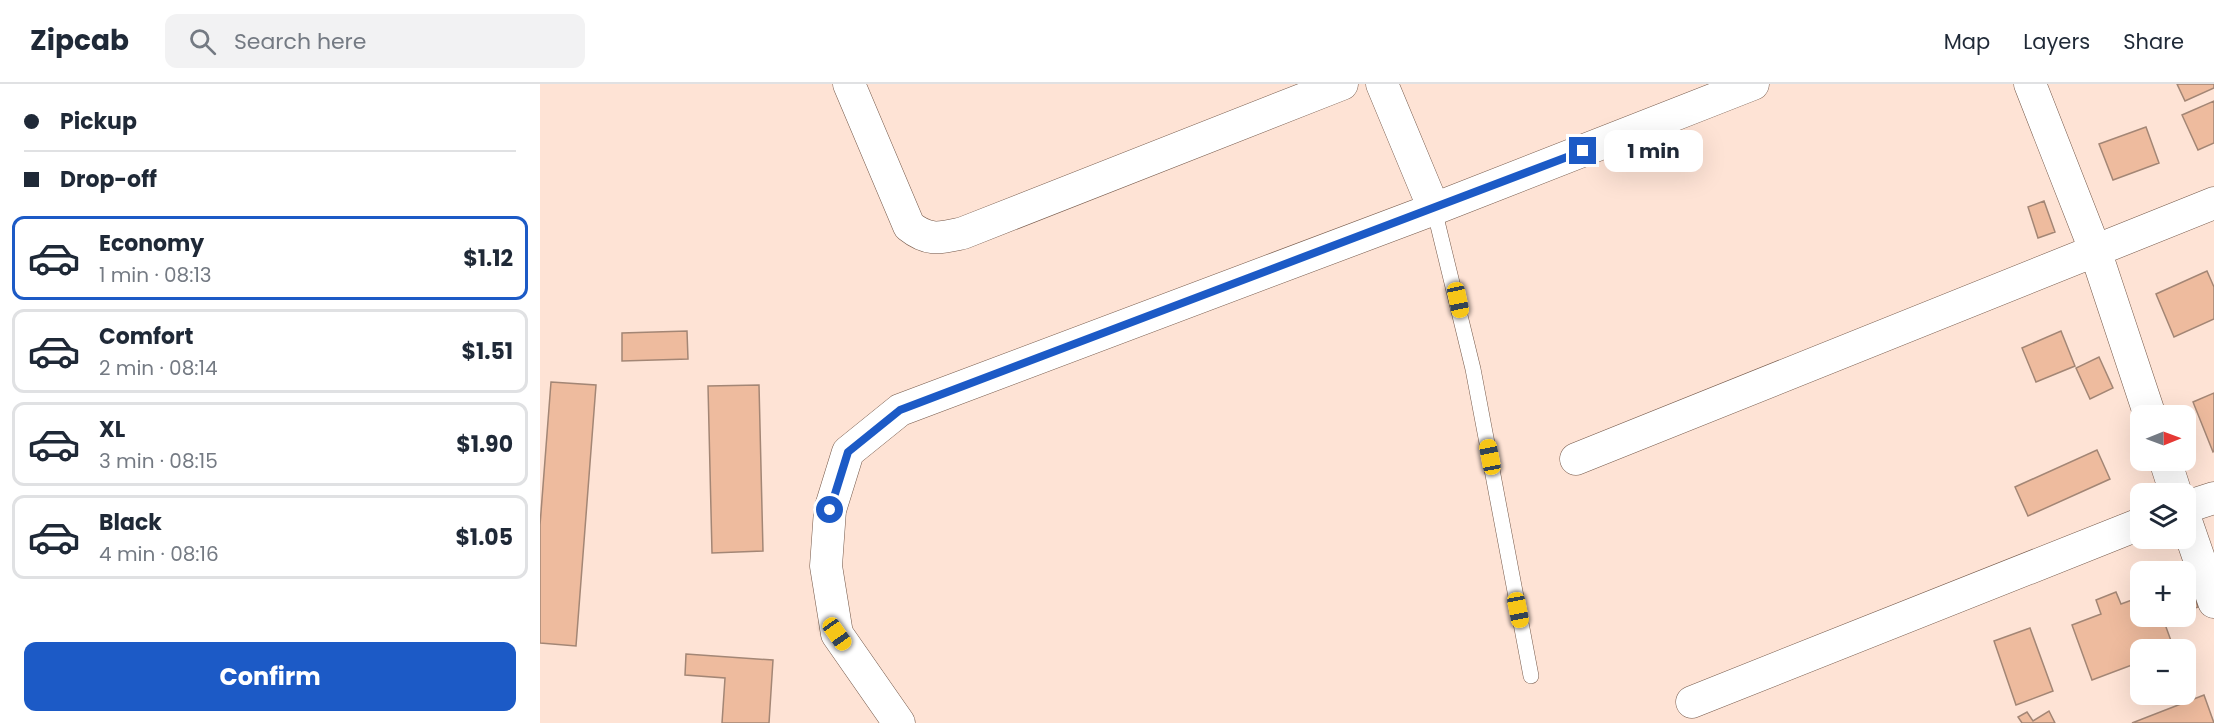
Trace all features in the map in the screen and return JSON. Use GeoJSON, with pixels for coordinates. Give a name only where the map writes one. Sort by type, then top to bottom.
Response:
{"type":"FeatureCollection","features":[{"type":"Feature","properties":{"kind":"street"},"geometry":{"type":"LineString","coordinates":[[849,84],[909,226],[921,236],[937,238],[963,233],[1342,84]]}},
{"type":"Feature","properties":{"kind":"street"},"geometry":{"type":"LineString","coordinates":[[1382,84],[1434,209]]}},
{"type":"Feature","properties":{"kind":"street"},"geometry":{"type":"LineString","coordinates":[[899,723],[837,634],[826,566],[830,510],[848,452],[900,410],[1434,209],[1753,84]]}},
{"type":"Feature","properties":{"kind":"street"},"geometry":{"type":"LineString","coordinates":[[2030,84],[2095,250],[2146,405]]}},
{"type":"Feature","properties":{"kind":"street"},"geometry":{"type":"LineString","coordinates":[[1576,459],[2214,203]]}},
{"type":"Feature","properties":{"kind":"street"},"geometry":{"type":"LineString","coordinates":[[2196,504],[2214,498]]}},
{"type":"Feature","properties":{"kind":"street"},"geometry":{"type":"LineString","coordinates":[[1692,702],[2130,528]]}},
{"type":"Feature","properties":{"kind":"street"},"geometry":{"type":"LineString","coordinates":[[2196,549],[2214,602]]}},
{"type":"Feature","properties":{"kind":"lane"},"geometry":{"type":"LineString","coordinates":[[1434,209],[1473,369],[1531,676]]}},
{"type":"Feature","properties":{"kind":"building"},"geometry":{"type":"Polygon","coordinates":[[[2177,84],[2214,84],[2214,88],[2185,101],[2177,84]]]}},
{"type":"Feature","properties":{"kind":"building"},"geometry":{"type":"Polygon","coordinates":[[[2214,101],[2214,143],[2198,150],[2182,115],[2214,101]]]}},
{"type":"Feature","properties":{"kind":"building"},"geometry":{"type":"Polygon","coordinates":[[[2146,127],[2159,163],[2113,180],[2099,144],[2146,127]]]}},
{"type":"Feature","properties":{"kind":"building"},"geometry":{"type":"Polygon","coordinates":[[[2044,201],[2055,232],[2038,238],[2028,207],[2044,201]]]}},
{"type":"Feature","properties":{"kind":"building"},"geometry":{"type":"Polygon","coordinates":[[[2207,271],[2214,287],[2214,319],[2174,337],[2156,294],[2207,271]]]}},
{"type":"Feature","properties":{"kind":"building"},"geometry":{"type":"Polygon","coordinates":[[[687,331],[688,359],[622,361],[622,333],[687,331]]]}},
{"type":"Feature","properties":{"kind":"building"},"geometry":{"type":"Polygon","coordinates":[[[2061,331],[2075,366],[2036,382],[2022,348],[2061,331]]]}},
{"type":"Feature","properties":{"kind":"building"},"geometry":{"type":"Polygon","coordinates":[[[2099,357],[2113,388],[2090,399],[2076,368],[2099,357]]]}},
{"type":"Feature","properties":{"kind":"building"},"geometry":{"type":"Polygon","coordinates":[[[551,382],[596,385],[576,646],[540,643],[540,525],[551,382]]]}},
{"type":"Feature","properties":{"kind":"building"},"geometry":{"type":"Polygon","coordinates":[[[759,385],[763,551],[712,553],[708,386],[759,385]]]}},
{"type":"Feature","properties":{"kind":"building"},"geometry":{"type":"Polygon","coordinates":[[[2214,393],[2213,452],[2196,405],[2193,402],[2214,393]]]}},
{"type":"Feature","properties":{"kind":"building"},"geometry":{"type":"Polygon","coordinates":[[[2097,450],[2110,479],[2028,516],[2015,487],[2097,450]]]}},
{"type":"Feature","properties":{"kind":"building"},"geometry":{"type":"Polygon","coordinates":[[[2116,592],[2121,604],[2130,601],[2130,627],[2166,627],[2170,639],[2130,639],[2130,666],[2092,680],[2072,625],[2101,614],[2096,600],[2116,592]]]}},
{"type":"Feature","properties":{"kind":"building"},"geometry":{"type":"Polygon","coordinates":[[[2030,628],[2053,691],[2016,705],[1994,641],[2030,628]]]}},
{"type":"Feature","properties":{"kind":"building"},"geometry":{"type":"Polygon","coordinates":[[[686,654],[773,660],[769,723],[722,723],[725,678],[685,675],[686,654]]]}},
{"type":"Feature","properties":{"kind":"building"},"geometry":{"type":"Polygon","coordinates":[[[2204,695],[2214,723],[2132,723],[2178,705],[2196,705],[2196,698],[2204,695]]]}},
{"type":"Feature","properties":{"kind":"building"},"geometry":{"type":"Polygon","coordinates":[[[2049,711],[2055,723],[2022,723],[2018,717],[2027,712],[2033,721],[2049,711]]]}},
{"type":"Feature","properties":{"kind":"route"},"geometry":{"type":"LineString","coordinates":[[830,510],[848,452],[900,410],[1583,151]]}}]}
